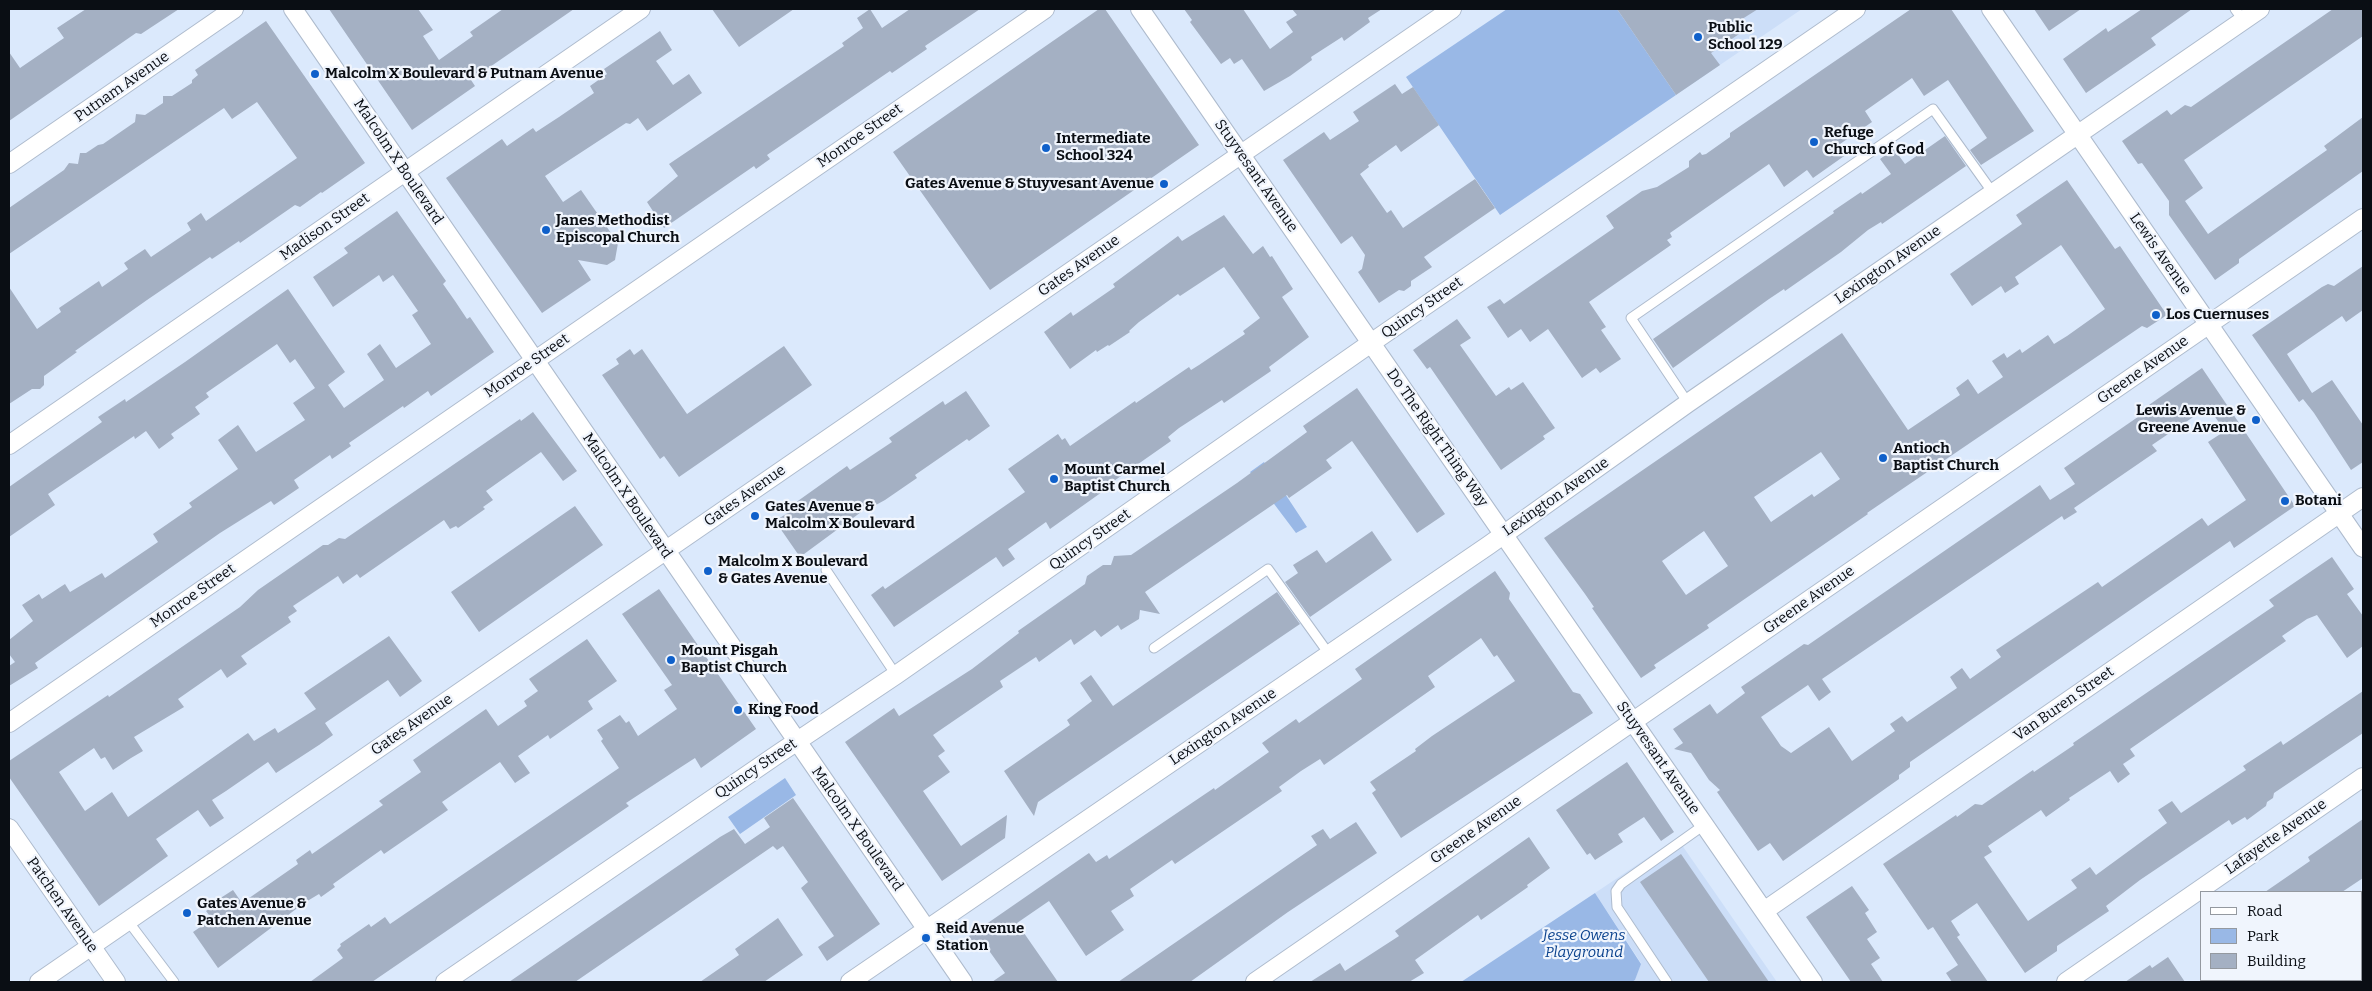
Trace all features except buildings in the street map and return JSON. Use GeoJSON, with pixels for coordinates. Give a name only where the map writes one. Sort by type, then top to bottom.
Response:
{"type":"FeatureCollection","features":[{"type":"Feature","properties":{"kind":"street","name":"Putnam Avenue"},"geometry":{"type":"LineString","coordinates":[[9,164],[234,9]]}},
{"type":"Feature","properties":{"kind":"street","name":"Malcolm X Boulevard"},"geometry":{"type":"LineString","coordinates":[[294,9],[404,172],[963,982]]}},
{"type":"Feature","properties":{"kind":"street","name":"Madison Street"},"geometry":{"type":"LineString","coordinates":[[9,445],[640,9]]}},
{"type":"Feature","properties":{"kind":"street","name":"Monroe Street"},"geometry":{"type":"LineString","coordinates":[[9,723],[1045,9]]}},
{"type":"Feature","properties":{"kind":"street","name":"Stuyvesant Avenue"},"geometry":{"type":"LineString","coordinates":[[1140,9],[1371,343]]}},
{"type":"Feature","properties":{"kind":"street","name":"Gates Avenue"},"geometry":{"type":"LineString","coordinates":[[39,982],[1452,9]]}},
{"type":"Feature","properties":{"kind":"street","name":"Quincy Street"},"geometry":{"type":"LineString","coordinates":[[445,982],[896,675],[1371,343],[1856,9]]}},
{"type":"Feature","properties":{"kind":"street","name":"Lewis Avenue"},"geometry":{"type":"LineString","coordinates":[[1991,9],[2363,548]]}},
{"type":"Feature","properties":{"kind":"street","name":"Lexington Avenue"},"geometry":{"type":"LineString","coordinates":[[850,982],[1503,534],[1688,403],[2077,134],[2239,14],[2260,9]]}},
{"type":"Feature","properties":{"kind":"street","name":"Greene Avenue"},"geometry":{"type":"LineString","coordinates":[[1255,982],[2363,218]]}},
{"type":"Feature","properties":{"kind":"street","name":"Do The Right Thing Way"},"geometry":{"type":"LineString","coordinates":[[1371,343],[1503,534]]}},
{"type":"Feature","properties":{"kind":"street","name":"Van Buren Street"},"geometry":{"type":"LineString","coordinates":[[1764,911],[2363,497]]}},
{"type":"Feature","properties":{"kind":"street","name":"Stuyvesant Avenue"},"geometry":{"type":"LineString","coordinates":[[1503,534],[1813,982]]}},
{"type":"Feature","properties":{"kind":"street","name":"Lafayette Avenue"},"geometry":{"type":"LineString","coordinates":[[2066,982],[2363,777]]}},
{"type":"Feature","properties":{"kind":"street","name":"Patchen Avenue"},"geometry":{"type":"LineString","coordinates":[[9,828],[116,982]]}},
{"type":"Feature","properties":{"kind":"lane"},"geometry":{"type":"LineString","coordinates":[[1688,403],[1631,318],[1639,312],[1933,109],[1992,193]]}},
{"type":"Feature","properties":{"kind":"lane"},"geometry":{"type":"LineString","coordinates":[[1154,648],[1268,569],[1329,654]]}},
{"type":"Feature","properties":{"kind":"lane"},"geometry":{"type":"LineString","coordinates":[[826,570],[896,675]]}},
{"type":"Feature","properties":{"kind":"lane"},"geometry":{"type":"LineString","coordinates":[[1667,982],[1618,907],[1616,891],[1621,884],[1633,875],[1704,825]]}},
{"type":"Feature","properties":{"kind":"lane"},"geometry":{"type":"LineString","coordinates":[[128,921],[174,982]]}},
{"type":"Feature","properties":{"kind":"shaded area","name":"Public School 129"},"geometry":{"type":"Polygon","coordinates":[[[1617,9],[1802,9],[1676,95],[1617,9]]]}},
{"type":"Feature","properties":{"kind":"shaded area"},"geometry":{"type":"Polygon","coordinates":[[[1677,838],[1777,982],[1632,982],[1635,980],[1641,963],[1595,893],[1677,838]]]}},
{"type":"Feature","properties":{"kind":"green space"},"geometry":{"type":"Polygon","coordinates":[[[1507,9],[1617,9],[1676,95],[1500,215],[1406,77],[1507,9]]]}},
{"type":"Feature","properties":{"kind":"green space"},"geometry":{"type":"Polygon","coordinates":[[[1264,462],[1307,527],[1296,533],[1250,472],[1264,462]]]}},
{"type":"Feature","properties":{"kind":"green space"},"geometry":{"type":"Polygon","coordinates":[[[785,778],[796,795],[740,834],[728,817],[785,778]]]}},
{"type":"Feature","properties":{"kind":"green space","name":"Jesse Owens Playground"},"geometry":{"type":"Polygon","coordinates":[[[1595,893],[1641,964],[1635,980],[1632,982],[1461,982],[1595,893]]]}},
{"type":"Feature","properties":{"kind":"place","name":"Public School 129"},"geometry":{"type":"Point","coordinates":[1698,37]}},
{"type":"Feature","properties":{"kind":"place","name":"Malcolm X Boulevard & Putnam Avenue"},"geometry":{"type":"Point","coordinates":[315,74]}},
{"type":"Feature","properties":{"kind":"place","name":"Refuge Church of God"},"geometry":{"type":"Point","coordinates":[1814,142]}},
{"type":"Feature","properties":{"kind":"place","name":"Intermediate School 324"},"geometry":{"type":"Point","coordinates":[1046,148]}},
{"type":"Feature","properties":{"kind":"place","name":"Gates Avenue & Stuyvesant Avenue"},"geometry":{"type":"Point","coordinates":[1164,184]}},
{"type":"Feature","properties":{"kind":"place","name":"Janes Methodist Episcopal Church"},"geometry":{"type":"Point","coordinates":[546,230]}},
{"type":"Feature","properties":{"kind":"place","name":"Los Cuernuses"},"geometry":{"type":"Point","coordinates":[2156,315]}},
{"type":"Feature","properties":{"kind":"place","name":"Lewis Avenue & Greene Avenue"},"geometry":{"type":"Point","coordinates":[2256,420]}},
{"type":"Feature","properties":{"kind":"place","name":"Antioch Baptist Church"},"geometry":{"type":"Point","coordinates":[1883,458]}},
{"type":"Feature","properties":{"kind":"place","name":"Mount Carmel Baptist Church"},"geometry":{"type":"Point","coordinates":[1054,479]}},
{"type":"Feature","properties":{"kind":"place","name":"Botani"},"geometry":{"type":"Point","coordinates":[2285,501]}},
{"type":"Feature","properties":{"kind":"place","name":"Gates Avenue & Malcolm X Boulevard"},"geometry":{"type":"Point","coordinates":[755,516]}},
{"type":"Feature","properties":{"kind":"place","name":"Malcolm X Boulevard & Gates Avenue"},"geometry":{"type":"Point","coordinates":[708,571]}},
{"type":"Feature","properties":{"kind":"place","name":"Mount Pisgah Baptist Church"},"geometry":{"type":"Point","coordinates":[671,660]}},
{"type":"Feature","properties":{"kind":"place","name":"King Food"},"geometry":{"type":"Point","coordinates":[738,710]}},
{"type":"Feature","properties":{"kind":"place","name":"Gates Avenue & Patchen Avenue"},"geometry":{"type":"Point","coordinates":[187,913]}},
{"type":"Feature","properties":{"kind":"place","name":"Reid Avenue Station"},"geometry":{"type":"Point","coordinates":[926,938]}}]}
